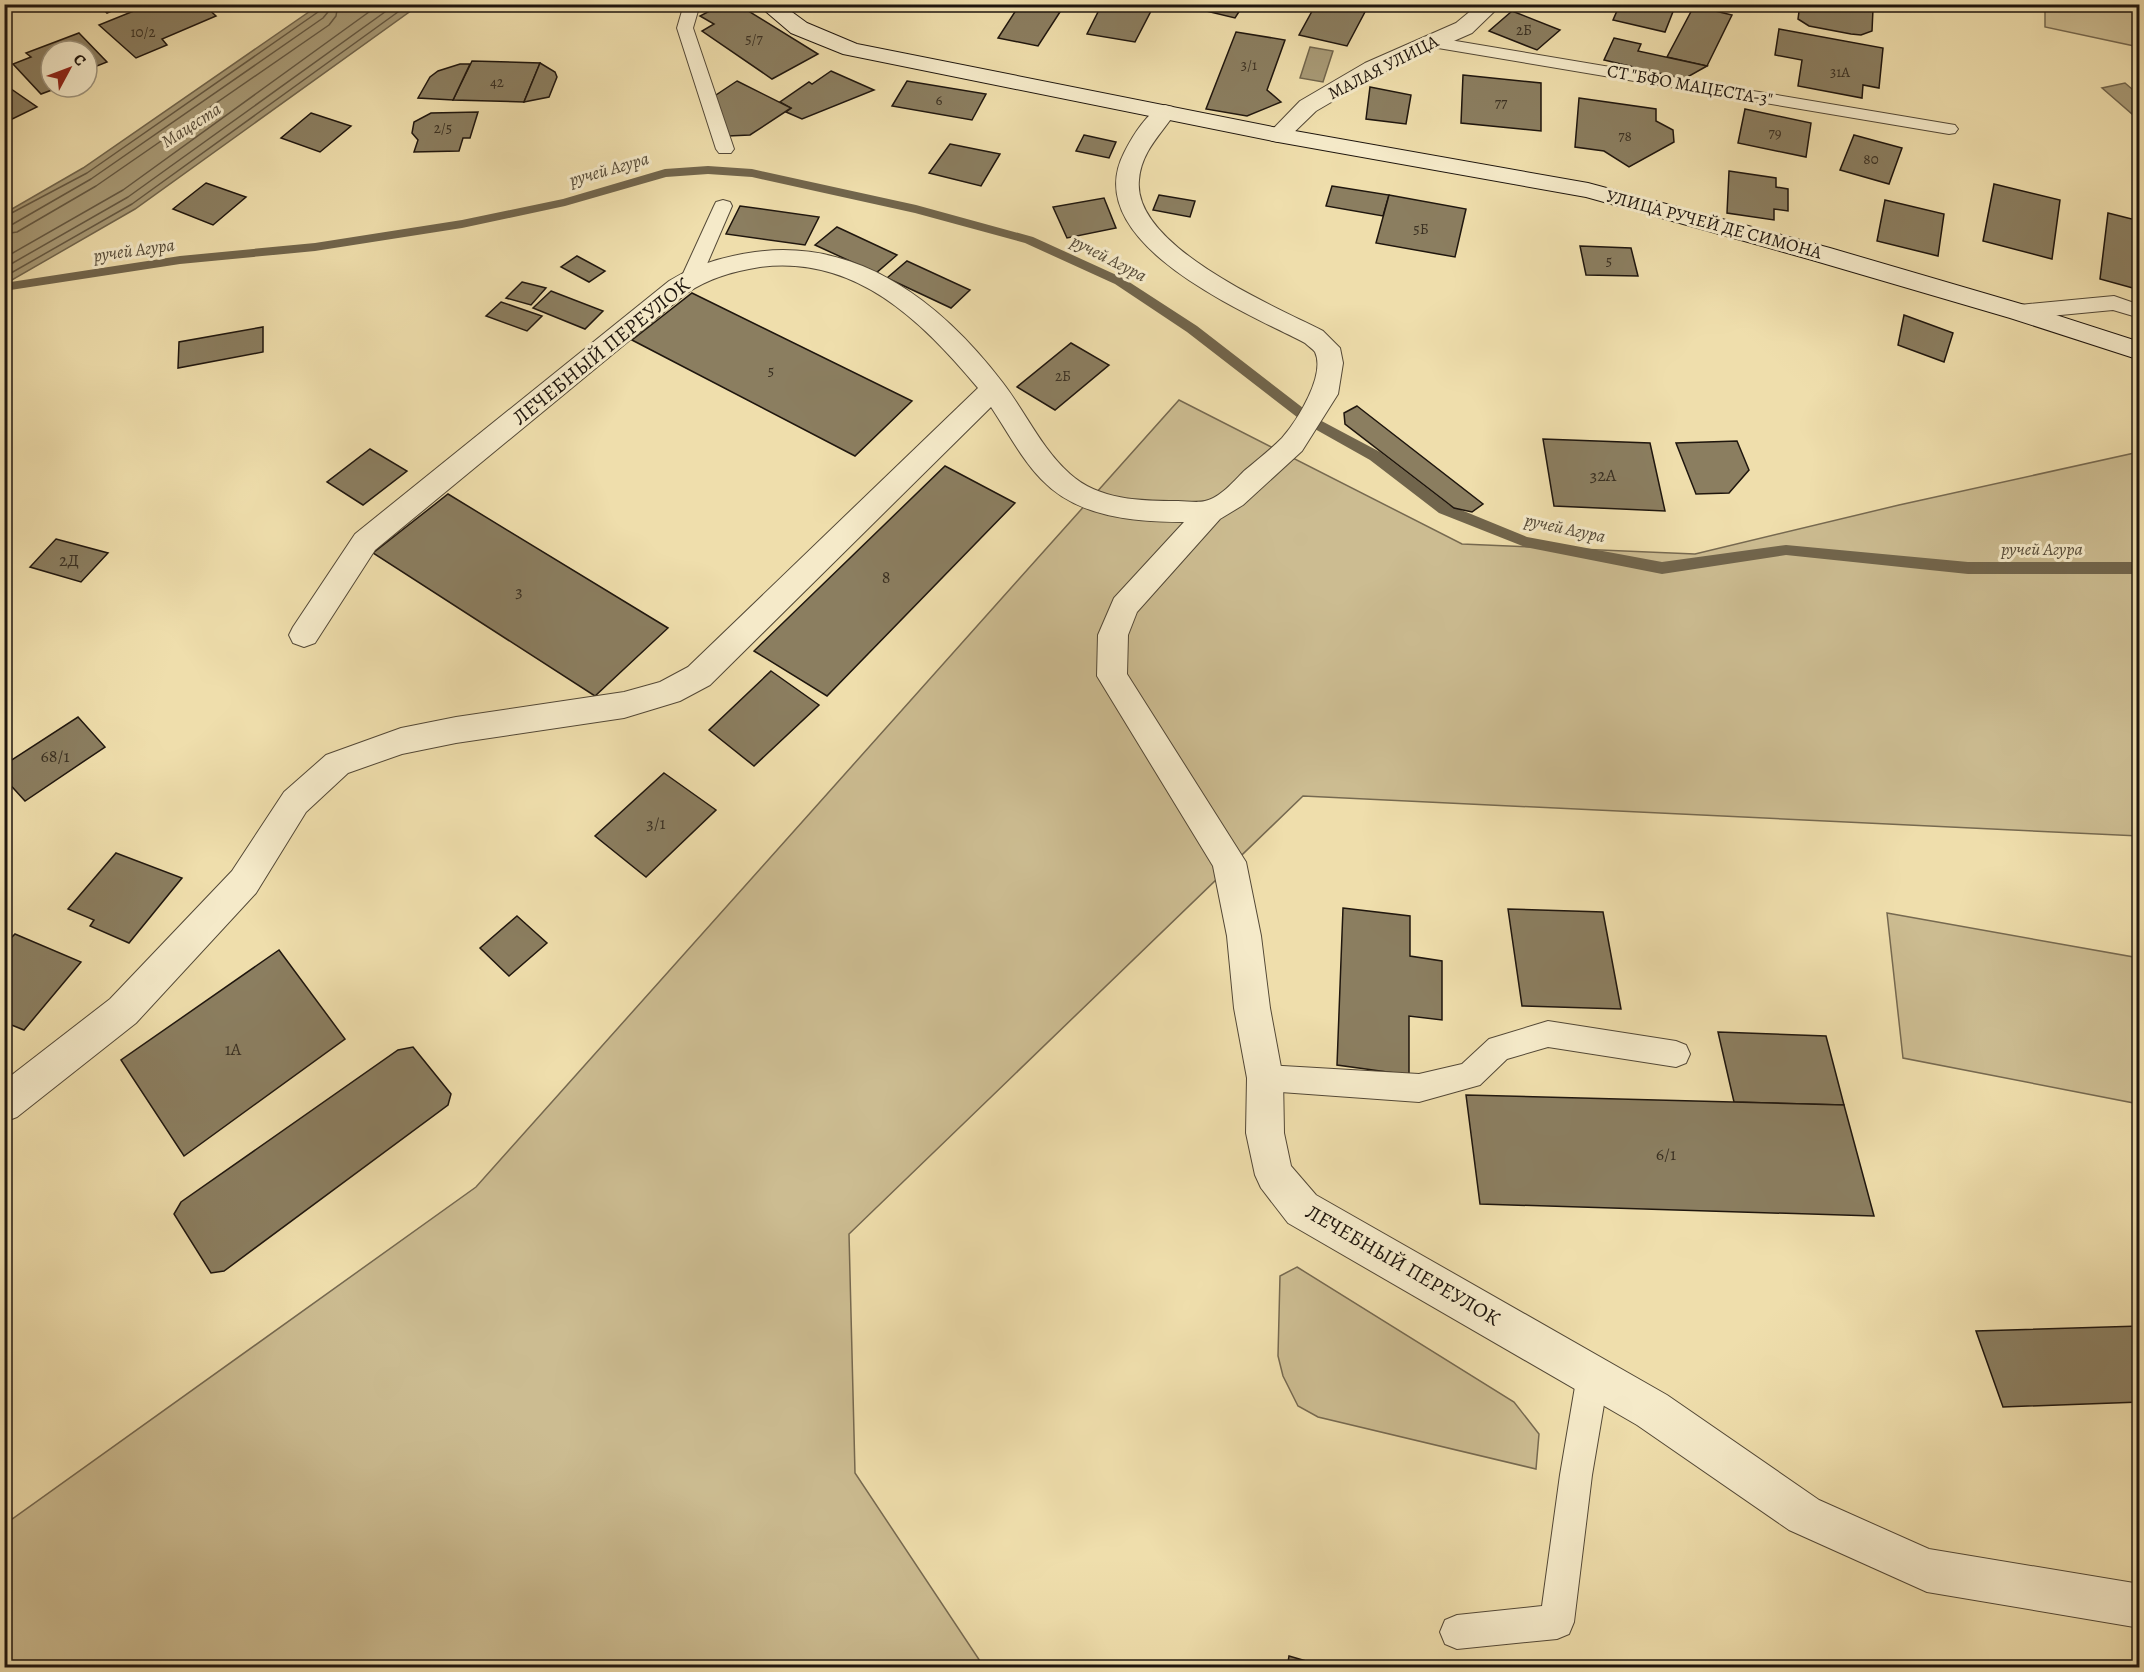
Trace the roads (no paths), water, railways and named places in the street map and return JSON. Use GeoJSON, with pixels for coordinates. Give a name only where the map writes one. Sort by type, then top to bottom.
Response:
{"type":"FeatureCollection","features":[{"type":"Feature","properties":{"kind":"street","name":"УЛИЦА РУЧЕЙ ДЕ СИМОНА"},"geometry":{"type":"LineString","coordinates":[[767,4],[799,28],[851,49],[1278,135],[1587,190],[1821,254],[2019,312],[2139,351]]}},
{"type":"Feature","properties":{"kind":"street","name":"МАЛАЯ УЛИЦА"},"geometry":{"type":"LineString","coordinates":[[1278,135],[1308,105],[1373,68],[1464,28],[1492,4]]}},
{"type":"Feature","properties":{"kind":"street","name":"ЛЕЧЕБНЫЙ ПЕРЕУЛОК"},"geometry":{"type":"LineString","coordinates":[[1165,112],[1145,136],[1128,173],[1127,194],[1138,220],[1184,266],[1215,286],[1314,337],[1327,348],[1330,363],[1325,394],[1292,444],[1233,498],[1210,512],[1124,606],[1113,635],[1112,676],[1229,862],[1244,936],[1252,1008],[1265,1078],[1265,1133],[1274,1175],[1302,1209],[1652,1410],[1804,1515],[1927,1570],[2139,1605]]}},
{"type":"Feature","properties":{"kind":"street","name":"ЛЕЧЕБНЫЙ ПЕРЕУЛОК"},"geometry":{"type":"LineString","coordinates":[[304,635],[365,542],[691,278],[719,267],[758,258],[801,258],[833,264],[874,280],[904,298],[940,327],[993,389],[1040,460],[1076,493],[1098,503],[1126,508],[1210,512]]}},
{"type":"Feature","properties":{"kind":"street"},"geometry":{"type":"LineString","coordinates":[[4,1104],[123,1011],[244,882],[295,802],[337,764],[401,741],[456,730],[624,705],[669,692],[699,676],[993,389]]}},
{"type":"Feature","properties":{"kind":"lane"},"geometry":{"type":"LineString","coordinates":[[692,4],[685,28],[725,149]]}},
{"type":"Feature","properties":{"kind":"lane","name":"СТ \"БФО МАЦЕСТА-3\""},"geometry":{"type":"LineString","coordinates":[[1432,42],[1949,129]]}},
{"type":"Feature","properties":{"kind":"lane"},"geometry":{"type":"LineString","coordinates":[[691,278],[723,206]]}},
{"type":"Feature","properties":{"kind":"lane"},"geometry":{"type":"LineString","coordinates":[[2019,312],[2114,303],[2139,312]]}},
{"type":"Feature","properties":{"kind":"lane"},"geometry":{"type":"LineString","coordinates":[[1265,1078],[1419,1088],[1470,1075],[1499,1048],[1548,1034],[1676,1054]]}},
{"type":"Feature","properties":{"kind":"lane"},"geometry":{"type":"LineString","coordinates":[[1457,1632],[1557,1623],[1576,1475],[1593,1375]]}},
{"type":"Feature","properties":{"kind":"water","name":"Мацеста"},"geometry":{"type":"Polygon","coordinates":[[[319,5],[419,5],[135,209],[5,284],[5,213],[83,168],[319,5]]]}},
{"type":"Feature","properties":{"kind":"water"},"geometry":{"type":"Polygon","coordinates":[[[1310,47],[1333,51],[1323,82],[1300,78],[1310,47]]]}},
{"type":"Feature","properties":{"kind":"water"},"geometry":{"type":"Polygon","coordinates":[[[2125,83],[2139,95],[2139,120],[2102,88],[2125,83]]]}},
{"type":"Feature","properties":{"kind":"waterway","name":"ручей Агура"},"geometry":{"type":"LineString","coordinates":[[4,287],[180,260],[315,247],[462,224],[565,202],[665,173],[708,170],[752,173],[916,209],[1029,240],[1119,281],[1192,329],[1311,421],[1375,456],[1444,509],[1525,542],[1662,568],[1786,550],[1968,568],[2140,568]]}}]}
